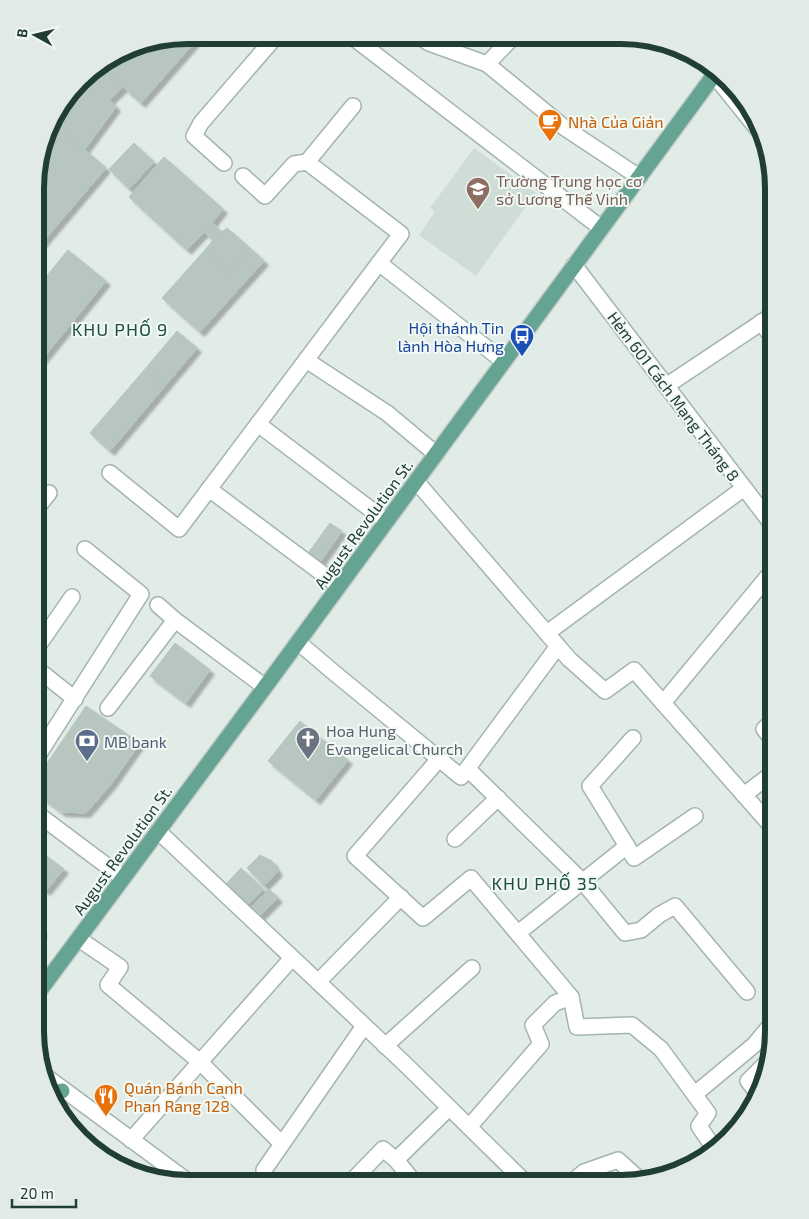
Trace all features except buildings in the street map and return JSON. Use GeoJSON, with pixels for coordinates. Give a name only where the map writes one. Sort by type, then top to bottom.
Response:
{"type":"FeatureCollection","features":[{"type":"Feature","properties":{"kind":"main road","name":"August Revolution St."},"geometry":{"type":"LineString","coordinates":[[44,985],[713,77]]}},
{"type":"Feature","properties":{"kind":"street"},"geometry":{"type":"LineString","coordinates":[[224,164],[194,136],[201,123],[269,44]]}},
{"type":"Feature","properties":{"kind":"street"},"geometry":{"type":"LineString","coordinates":[[360,44],[601,228]]}},
{"type":"Feature","properties":{"kind":"street"},"geometry":{"type":"LineString","coordinates":[[432,44],[487,64],[566,128],[638,177]]}},
{"type":"Feature","properties":{"kind":"street"},"geometry":{"type":"LineString","coordinates":[[487,64],[506,44]]}},
{"type":"Feature","properties":{"kind":"street"},"geometry":{"type":"LineString","coordinates":[[243,176],[265,196],[294,164],[307,162],[353,106]]}},
{"type":"Feature","properties":{"kind":"street"},"geometry":{"type":"LineString","coordinates":[[110,473],[179,528],[401,234],[307,162]]}},
{"type":"Feature","properties":{"kind":"street"},"geometry":{"type":"LineString","coordinates":[[379,263],[503,361]]}},
{"type":"Feature","properties":{"kind":"street","name":"Hẻm 601 Cách Mạng Tháng 8"},"geometry":{"type":"LineString","coordinates":[[574,265],[744,488],[765,511]]}},
{"type":"Feature","properties":{"kind":"street"},"geometry":{"type":"LineString","coordinates":[[666,386],[765,320]]}},
{"type":"Feature","properties":{"kind":"street"},"geometry":{"type":"LineString","coordinates":[[761,322],[765,328]]}},
{"type":"Feature","properties":{"kind":"street"},"geometry":{"type":"LineString","coordinates":[[306,360],[387,413],[436,454]]}},
{"type":"Feature","properties":{"kind":"street"},"geometry":{"type":"LineString","coordinates":[[258,424],[386,521]]}},
{"type":"Feature","properties":{"kind":"street"},"geometry":{"type":"LineString","coordinates":[[416,481],[569,659],[605,691],[634,670],[765,819]]}},
{"type":"Feature","properties":{"kind":"street"},"geometry":{"type":"LineString","coordinates":[[547,633],[744,488]]}},
{"type":"Feature","properties":{"kind":"street"},"geometry":{"type":"LineString","coordinates":[[209,489],[339,586]]}},
{"type":"Feature","properties":{"kind":"street"},"geometry":{"type":"LineString","coordinates":[[44,500],[49,493]]}},
{"type":"Feature","properties":{"kind":"street"},"geometry":{"type":"LineString","coordinates":[[44,746],[141,594],[85,548]]}},
{"type":"Feature","properties":{"kind":"street"},"geometry":{"type":"LineString","coordinates":[[663,703],[765,580]]}},
{"type":"Feature","properties":{"kind":"street"},"geometry":{"type":"LineString","coordinates":[[44,637],[72,597]]}},
{"type":"Feature","properties":{"kind":"street"},"geometry":{"type":"LineString","coordinates":[[158,605],[175,620],[265,687]]}},
{"type":"Feature","properties":{"kind":"street"},"geometry":{"type":"LineString","coordinates":[[108,708],[175,620]]}},
{"type":"Feature","properties":{"kind":"street"},"geometry":{"type":"LineString","coordinates":[[298,642],[461,777],[558,646]]}},
{"type":"Feature","properties":{"kind":"street"},"geometry":{"type":"LineString","coordinates":[[44,674],[75,699]]}},
{"type":"Feature","properties":{"kind":"street"},"geometry":{"type":"LineString","coordinates":[[633,738],[590,786],[634,858],[694,816]]}},
{"type":"Feature","properties":{"kind":"street"},"geometry":{"type":"LineString","coordinates":[[438,759],[354,856],[402,897],[423,918],[471,878],[571,997],[577,1027],[632,1025],[661,1049],[708,1113],[699,1126],[711,1143]]}},
{"type":"Feature","properties":{"kind":"street"},"geometry":{"type":"LineString","coordinates":[[466,769],[583,882],[625,933],[641,930],[659,915],[676,906],[747,992]]}},
{"type":"Feature","properties":{"kind":"street"},"geometry":{"type":"LineString","coordinates":[[744,796],[765,779]]}},
{"type":"Feature","properties":{"kind":"street"},"geometry":{"type":"LineString","coordinates":[[455,839],[498,798]]}},
{"type":"Feature","properties":{"kind":"street"},"geometry":{"type":"LineString","coordinates":[[44,819],[123,878]]}},
{"type":"Feature","properties":{"kind":"street"},"geometry":{"type":"LineString","coordinates":[[158,831],[518,1175]]}},
{"type":"Feature","properties":{"kind":"street"},"geometry":{"type":"LineString","coordinates":[[518,933],[627,846]]}},
{"type":"Feature","properties":{"kind":"street"},"geometry":{"type":"LineString","coordinates":[[318,982],[402,897]]}},
{"type":"Feature","properties":{"kind":"street"},"geometry":{"type":"LineString","coordinates":[[79,939],[120,967],[108,985],[200,1062],[281,1143]]}},
{"type":"Feature","properties":{"kind":"street"},"geometry":{"type":"LineString","coordinates":[[130,1140],[292,958]]}},
{"type":"Feature","properties":{"kind":"street"},"geometry":{"type":"LineString","coordinates":[[385,1046],[472,968]]}},
{"type":"Feature","properties":{"kind":"street"},"geometry":{"type":"LineString","coordinates":[[469,1127],[541,1044],[533,1025],[555,1003],[571,997]]}},
{"type":"Feature","properties":{"kind":"street"},"geometry":{"type":"LineString","coordinates":[[264,1170],[364,1026]]}},
{"type":"Feature","properties":{"kind":"street"},"geometry":{"type":"LineString","coordinates":[[695,1094],[754,1045],[765,1031]]}},
{"type":"Feature","properties":{"kind":"street"},"geometry":{"type":"LineString","coordinates":[[753,1088],[748,1081],[760,1069]]}},
{"type":"Feature","properties":{"kind":"street"},"geometry":{"type":"LineString","coordinates":[[59,1094],[130,1140],[178,1174]]}},
{"type":"Feature","properties":{"kind":"street"},"geometry":{"type":"LineString","coordinates":[[396,1160],[449,1108]]}},
{"type":"Feature","properties":{"kind":"street"},"geometry":{"type":"LineString","coordinates":[[360,1175],[383,1149],[396,1160],[408,1175]]}},
{"type":"Feature","properties":{"kind":"street"},"geometry":{"type":"LineString","coordinates":[[580,1175],[618,1160],[634,1174]]}},
{"type":"Feature","properties":{"kind":"shaded area","name":"Trường Trung học cơ sở Lương Thế Vinh"},"geometry":{"type":"Polygon","coordinates":[[[474,148],[536,193],[476,276],[419,235],[435,212],[430,208],[474,148]]]}},
{"type":"Feature","properties":{"kind":"place","name":"Nhà Của Giản"},"geometry":{"type":"Point","coordinates":[550,142]}},
{"type":"Feature","properties":{"kind":"place","name":"Trường Trung học cơ sở Lương Thế Vinh"},"geometry":{"type":"Point","coordinates":[478,210]}},
{"type":"Feature","properties":{"kind":"place","name":"Hội thánh Tin lành Hòa Hưng"},"geometry":{"type":"Point","coordinates":[522,357]}},
{"type":"Feature","properties":{"kind":"place","name":"Hoa Hung Evangelical Church"},"geometry":{"type":"Point","coordinates":[308,760]}},
{"type":"Feature","properties":{"kind":"place","name":"MB bank"},"geometry":{"type":"Point","coordinates":[87,762]}},
{"type":"Feature","properties":{"kind":"place","name":"Quán Bánh Canh Phan Rang 128"},"geometry":{"type":"Point","coordinates":[106,1117]}},
{"type":"Feature","properties":{"kind":"district","name":"KHU PHỐ 9"},"geometry":{"type":"Point","coordinates":[120,329]}},
{"type":"Feature","properties":{"kind":"district","name":"KHU PHỐ 35"},"geometry":{"type":"Point","coordinates":[545,883]}}]}
